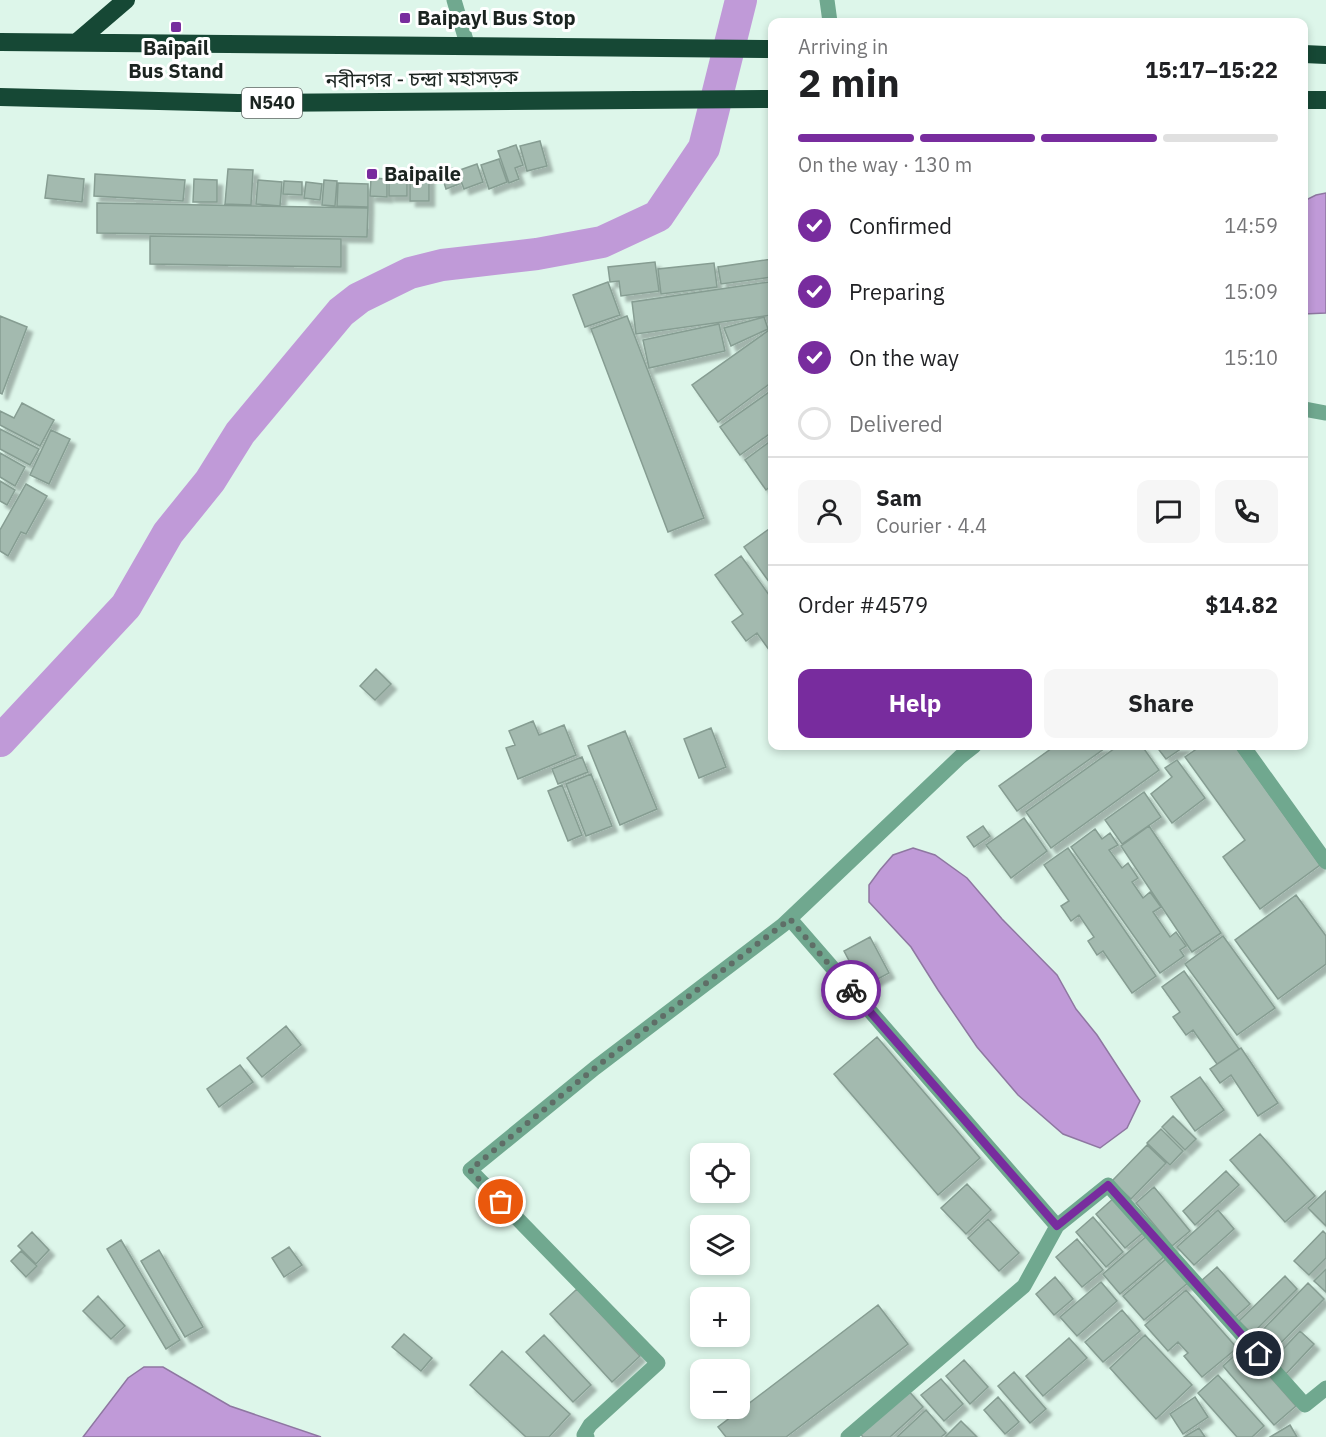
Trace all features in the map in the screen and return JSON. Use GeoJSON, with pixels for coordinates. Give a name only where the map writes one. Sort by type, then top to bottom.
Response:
{"type":"FeatureCollection","features":[{"type":"Feature","properties":{"kind":"highway"},"geometry":{"type":"LineString","coordinates":[[77,42],[126,0]]}},
{"type":"Feature","properties":{"kind":"highway","name":"নবীনগর - চন্দ্রা মহাসড়ক"},"geometry":{"type":"LineString","coordinates":[[0,42],[768,49]]}},
{"type":"Feature","properties":{"kind":"highway"},"geometry":{"type":"LineString","coordinates":[[1308,54],[1326,55]]}},
{"type":"Feature","properties":{"kind":"highway","name":"নবীনগর - চন্দ্রা মহাসড়ক"},"geometry":{"type":"LineString","coordinates":[[0,97],[238,103],[768,99]]}},
{"type":"Feature","properties":{"kind":"highway"},"geometry":{"type":"LineString","coordinates":[[1308,100],[1326,100]]}},
{"type":"Feature","properties":{"kind":"street"},"geometry":{"type":"LineString","coordinates":[[454,0],[468,47]]}},
{"type":"Feature","properties":{"kind":"street"},"geometry":{"type":"LineString","coordinates":[[827,0],[829,18]]}},
{"type":"Feature","properties":{"kind":"street"},"geometry":{"type":"LineString","coordinates":[[1308,410],[1326,414]]}},
{"type":"Feature","properties":{"kind":"street"},"geometry":{"type":"LineString","coordinates":[[587,1437],[585,1435],[590,1425],[658,1363],[470,1170],[595,1068],[790,919],[969,750]]}},
{"type":"Feature","properties":{"kind":"street"},"geometry":{"type":"LineString","coordinates":[[1246,750],[1326,862]]}},
{"type":"Feature","properties":{"kind":"street"},"geometry":{"type":"LineString","coordinates":[[790,919],[1057,1226]]}},
{"type":"Feature","properties":{"kind":"street"},"geometry":{"type":"LineString","coordinates":[[848,1437],[1024,1286],[1057,1226],[1108,1185],[1305,1405],[1326,1388]]}},
{"type":"Feature","properties":{"kind":"shaded area"},"geometry":{"type":"Polygon","coordinates":[[[1326,193],[1326,313],[1308,314],[1308,199],[1326,193]]]}},
{"type":"Feature","properties":{"kind":"shaded area"},"geometry":{"type":"Polygon","coordinates":[[[913,848],[935,855],[967,878],[1002,919],[1057,975],[1076,1009],[1097,1035],[1140,1101],[1127,1128],[1100,1148],[1063,1134],[1018,1095],[977,1047],[911,947],[869,902],[869,885],[880,870],[893,855],[913,848]]]}},
{"type":"Feature","properties":{"kind":"shaded area"},"geometry":{"type":"Polygon","coordinates":[[[144,1367],[163,1367],[230,1406],[321,1437],[83,1437],[128,1378],[144,1367]]]}},
{"type":"Feature","properties":{"kind":"building"},"geometry":{"type":"Polygon","coordinates":[[[540,141],[547,166],[527,171],[520,146],[540,141]]]}},
{"type":"Feature","properties":{"kind":"building"},"geometry":{"type":"Polygon","coordinates":[[[516,145],[523,165],[515,168],[519,179],[509,183],[498,151],[516,145]]]}},
{"type":"Feature","properties":{"kind":"building"},"geometry":{"type":"Polygon","coordinates":[[[499,159],[507,182],[489,189],[481,165],[499,159]]]}},
{"type":"Feature","properties":{"kind":"building"},"geometry":{"type":"Polygon","coordinates":[[[477,164],[483,182],[464,189],[457,171],[477,164]]]}},
{"type":"Feature","properties":{"kind":"building"},"geometry":{"type":"Polygon","coordinates":[[[453,168],[459,184],[446,189],[441,173],[453,168]]]}},
{"type":"Feature","properties":{"kind":"building"},"geometry":{"type":"Polygon","coordinates":[[[228,169],[253,170],[251,205],[225,204],[228,169]]]}},
{"type":"Feature","properties":{"kind":"building"},"geometry":{"type":"Polygon","coordinates":[[[410,173],[429,174],[429,201],[410,201],[410,173]]]}},
{"type":"Feature","properties":{"kind":"building"},"geometry":{"type":"Polygon","coordinates":[[[95,174],[185,180],[183,201],[94,196],[95,174]]]}},
{"type":"Feature","properties":{"kind":"building"},"geometry":{"type":"Polygon","coordinates":[[[48,175],[84,179],[82,202],[45,198],[48,175]]]}},
{"type":"Feature","properties":{"kind":"building"},"geometry":{"type":"Polygon","coordinates":[[[389,175],[407,175],[407,196],[389,196],[389,175]]]}},
{"type":"Feature","properties":{"kind":"building"},"geometry":{"type":"Polygon","coordinates":[[[371,178],[387,179],[387,197],[370,196],[371,178]]]}},
{"type":"Feature","properties":{"kind":"building"},"geometry":{"type":"Polygon","coordinates":[[[194,179],[217,180],[217,202],[193,202],[194,179]]]}},
{"type":"Feature","properties":{"kind":"building"},"geometry":{"type":"Polygon","coordinates":[[[258,180],[282,182],[280,206],[256,204],[258,180]]]}},
{"type":"Feature","properties":{"kind":"building"},"geometry":{"type":"Polygon","coordinates":[[[324,180],[337,181],[335,206],[322,205],[324,180]]]}},
{"type":"Feature","properties":{"kind":"building"},"geometry":{"type":"Polygon","coordinates":[[[284,181],[302,182],[302,195],[283,194],[284,181]]]}},
{"type":"Feature","properties":{"kind":"building"},"geometry":{"type":"Polygon","coordinates":[[[306,182],[322,184],[320,200],[304,198],[306,182]]]}},
{"type":"Feature","properties":{"kind":"building"},"geometry":{"type":"Polygon","coordinates":[[[338,183],[368,184],[368,207],[337,206],[338,183]]]}},
{"type":"Feature","properties":{"kind":"building"},"geometry":{"type":"Polygon","coordinates":[[[97,203],[368,208],[367,237],[97,233],[97,203]]]}},
{"type":"Feature","properties":{"kind":"building"},"geometry":{"type":"Polygon","coordinates":[[[150,236],[341,239],[341,267],[150,264],[150,236]]]}},
{"type":"Feature","properties":{"kind":"building"},"geometry":{"type":"Polygon","coordinates":[[[768,260],[768,278],[721,284],[718,267],[768,260]]]}},
{"type":"Feature","properties":{"kind":"building"},"geometry":{"type":"Polygon","coordinates":[[[655,262],[659,291],[621,296],[619,281],[610,282],[608,267],[655,262]]]}},
{"type":"Feature","properties":{"kind":"building"},"geometry":{"type":"Polygon","coordinates":[[[714,263],[717,287],[661,294],[658,269],[714,263]]]}},
{"type":"Feature","properties":{"kind":"building"},"geometry":{"type":"Polygon","coordinates":[[[608,282],[620,315],[585,327],[573,295],[608,282]]]}},
{"type":"Feature","properties":{"kind":"building"},"geometry":{"type":"Polygon","coordinates":[[[768,282],[768,316],[636,334],[632,302],[768,282]]]}},
{"type":"Feature","properties":{"kind":"building"},"geometry":{"type":"Polygon","coordinates":[[[0,316],[27,327],[2,394],[0,393],[0,316]]]}},
{"type":"Feature","properties":{"kind":"building"},"geometry":{"type":"Polygon","coordinates":[[[627,316],[704,518],[668,532],[591,329],[627,316]]]}},
{"type":"Feature","properties":{"kind":"building"},"geometry":{"type":"Polygon","coordinates":[[[764,317],[768,329],[731,346],[724,328],[764,317]]]}},
{"type":"Feature","properties":{"kind":"building"},"geometry":{"type":"Polygon","coordinates":[[[719,324],[725,351],[649,368],[643,340],[719,324]]]}},
{"type":"Feature","properties":{"kind":"building"},"geometry":{"type":"Polygon","coordinates":[[[768,331],[768,385],[718,422],[692,385],[768,331]]]}},
{"type":"Feature","properties":{"kind":"building"},"geometry":{"type":"Polygon","coordinates":[[[768,393],[768,435],[740,455],[720,427],[768,393]]]}},
{"type":"Feature","properties":{"kind":"building"},"geometry":{"type":"Polygon","coordinates":[[[22,403],[54,420],[40,446],[0,425],[0,411],[14,418],[22,403]]]}},
{"type":"Feature","properties":{"kind":"building"},"geometry":{"type":"Polygon","coordinates":[[[0,429],[39,449],[30,465],[0,449],[0,429]]]}},
{"type":"Feature","properties":{"kind":"building"},"geometry":{"type":"Polygon","coordinates":[[[51,430],[70,439],[49,484],[30,475],[51,430]]]}},
{"type":"Feature","properties":{"kind":"building"},"geometry":{"type":"Polygon","coordinates":[[[768,443],[768,488],[766,490],[745,460],[768,443]]]}},
{"type":"Feature","properties":{"kind":"building"},"geometry":{"type":"Polygon","coordinates":[[[0,453],[25,467],[15,486],[0,477],[0,453]]]}},
{"type":"Feature","properties":{"kind":"building"},"geometry":{"type":"Polygon","coordinates":[[[0,481],[15,490],[7,505],[0,501],[0,481]]]}},
{"type":"Feature","properties":{"kind":"building"},"geometry":{"type":"Polygon","coordinates":[[[26,484],[47,496],[26,534],[21,532],[8,556],[0,551],[0,530],[26,484]]]}},
{"type":"Feature","properties":{"kind":"building"},"geometry":{"type":"Polygon","coordinates":[[[768,530],[768,580],[744,547],[768,530]]]}},
{"type":"Feature","properties":{"kind":"building"},"geometry":{"type":"Polygon","coordinates":[[[741,556],[768,593],[768,648],[757,633],[746,641],[732,622],[743,614],[715,575],[741,556]]]}},
{"type":"Feature","properties":{"kind":"building"},"geometry":{"type":"Polygon","coordinates":[[[376,669],[391,684],[375,700],[360,686],[376,669]]]}},
{"type":"Feature","properties":{"kind":"building"},"geometry":{"type":"Polygon","coordinates":[[[533,721],[539,735],[564,725],[576,755],[518,779],[506,748],[515,745],[509,731],[533,721]]]}},
{"type":"Feature","properties":{"kind":"building"},"geometry":{"type":"Polygon","coordinates":[[[711,728],[726,767],[699,778],[684,739],[711,728]]]}},
{"type":"Feature","properties":{"kind":"building"},"geometry":{"type":"Polygon","coordinates":[[[625,731],[657,809],[620,825],[588,746],[625,731]]]}},
{"type":"Feature","properties":{"kind":"building"},"geometry":{"type":"Polygon","coordinates":[[[1049,750],[1102,750],[1017,811],[999,786],[1049,750]]]}},
{"type":"Feature","properties":{"kind":"building"},"geometry":{"type":"Polygon","coordinates":[[[1112,750],[1145,750],[1159,770],[1051,848],[1026,812],[1112,750]]]}},
{"type":"Feature","properties":{"kind":"building"},"geometry":{"type":"Polygon","coordinates":[[[1159,750],[1179,750],[1166,759],[1159,750]]]}},
{"type":"Feature","properties":{"kind":"building"},"geometry":{"type":"Polygon","coordinates":[[[1195,750],[1238,750],[1320,865],[1260,909],[1223,857],[1245,840],[1185,757],[1195,750]]]}},
{"type":"Feature","properties":{"kind":"building"},"geometry":{"type":"Polygon","coordinates":[[[582,757],[588,772],[558,784],[552,769],[582,757]]]}},
{"type":"Feature","properties":{"kind":"building"},"geometry":{"type":"Polygon","coordinates":[[[1177,760],[1205,798],[1172,823],[1151,794],[1172,777],[1165,768],[1177,760]]]}},
{"type":"Feature","properties":{"kind":"building"},"geometry":{"type":"Polygon","coordinates":[[[591,774],[612,826],[586,836],[566,784],[591,774]]]}},
{"type":"Feature","properties":{"kind":"building"},"geometry":{"type":"Polygon","coordinates":[[[562,785],[582,835],[568,841],[548,791],[562,785]]]}},
{"type":"Feature","properties":{"kind":"building"},"geometry":{"type":"Polygon","coordinates":[[[1144,792],[1161,817],[1122,844],[1105,820],[1144,792]]]}},
{"type":"Feature","properties":{"kind":"building"},"geometry":{"type":"Polygon","coordinates":[[[1024,818],[1047,851],[1011,878],[986,845],[1024,818]]]}},
{"type":"Feature","properties":{"kind":"building"},"geometry":{"type":"Polygon","coordinates":[[[983,826],[990,836],[974,847],[967,837],[983,826]]]}},
{"type":"Feature","properties":{"kind":"building"},"geometry":{"type":"Polygon","coordinates":[[[1149,826],[1221,933],[1192,952],[1121,846],[1149,826]]]}},
{"type":"Feature","properties":{"kind":"building"},"geometry":{"type":"Polygon","coordinates":[[[1095,829],[1102,839],[1110,833],[1118,845],[1109,850],[1122,868],[1128,863],[1138,878],[1132,882],[1143,898],[1150,892],[1161,907],[1153,912],[1170,937],[1176,932],[1186,946],[1180,950],[1184,956],[1160,973],[1071,847],[1095,829]]]}},
{"type":"Feature","properties":{"kind":"building"},"geometry":{"type":"Polygon","coordinates":[[[1068,848],[1156,976],[1132,993],[1103,951],[1097,955],[1088,941],[1094,937],[1079,915],[1071,921],[1061,906],[1069,901],[1044,865],[1068,848]]]}},
{"type":"Feature","properties":{"kind":"building"},"geometry":{"type":"Polygon","coordinates":[[[1296,895],[1326,936],[1326,964],[1278,999],[1235,940],[1296,895]]]}},
{"type":"Feature","properties":{"kind":"building"},"geometry":{"type":"Polygon","coordinates":[[[1223,936],[1275,1008],[1237,1035],[1185,964],[1223,936]]]}},
{"type":"Feature","properties":{"kind":"building"},"geometry":{"type":"Polygon","coordinates":[[[870,937],[889,973],[863,987],[844,951],[870,937]]]}},
{"type":"Feature","properties":{"kind":"building"},"geometry":{"type":"Polygon","coordinates":[[[1184,971],[1239,1049],[1217,1064],[1193,1030],[1186,1035],[1173,1017],[1180,1012],[1162,987],[1184,971]]]}},
{"type":"Feature","properties":{"kind":"building"},"geometry":{"type":"Polygon","coordinates":[[[286,1026],[301,1045],[262,1077],[247,1058],[286,1026]]]}},
{"type":"Feature","properties":{"kind":"building"},"geometry":{"type":"Polygon","coordinates":[[[877,1037],[980,1158],[938,1195],[834,1074],[877,1037]]]}},
{"type":"Feature","properties":{"kind":"building"},"geometry":{"type":"Polygon","coordinates":[[[1241,1048],[1278,1103],[1258,1116],[1231,1075],[1220,1083],[1210,1069],[1241,1048]]]}},
{"type":"Feature","properties":{"kind":"building"},"geometry":{"type":"Polygon","coordinates":[[[240,1065],[253,1082],[219,1107],[207,1089],[240,1065]]]}},
{"type":"Feature","properties":{"kind":"building"},"geometry":{"type":"Polygon","coordinates":[[[1200,1077],[1224,1110],[1195,1131],[1171,1097],[1200,1077]]]}},
{"type":"Feature","properties":{"kind":"building"},"geometry":{"type":"Polygon","coordinates":[[[1173,1116],[1196,1139],[1185,1150],[1162,1127],[1173,1116]]]}},
{"type":"Feature","properties":{"kind":"building"},"geometry":{"type":"Polygon","coordinates":[[[1161,1129],[1183,1151],[1170,1165],[1147,1143],[1161,1129]]]}},
{"type":"Feature","properties":{"kind":"building"},"geometry":{"type":"Polygon","coordinates":[[[1260,1134],[1315,1196],[1285,1222],[1230,1160],[1260,1134]]]}},
{"type":"Feature","properties":{"kind":"building"},"geometry":{"type":"Polygon","coordinates":[[[1147,1145],[1166,1163],[1131,1199],[1112,1181],[1147,1145]]]}},
{"type":"Feature","properties":{"kind":"building"},"geometry":{"type":"Polygon","coordinates":[[[1226,1171],[1239,1185],[1195,1225],[1183,1211],[1226,1171]]]}},
{"type":"Feature","properties":{"kind":"building"},"geometry":{"type":"Polygon","coordinates":[[[967,1184],[991,1210],[966,1234],[941,1208],[967,1184]]]}},
{"type":"Feature","properties":{"kind":"building"},"geometry":{"type":"Polygon","coordinates":[[[1154,1187],[1190,1231],[1172,1246],[1136,1203],[1154,1187]]]}},
{"type":"Feature","properties":{"kind":"building"},"geometry":{"type":"Polygon","coordinates":[[[1326,1191],[1326,1226],[1308,1208],[1326,1191]]]}},
{"type":"Feature","properties":{"kind":"building"},"geometry":{"type":"Polygon","coordinates":[[[1115,1197],[1145,1231],[1125,1248],[1096,1214],[1115,1197]]]}},
{"type":"Feature","properties":{"kind":"building"},"geometry":{"type":"Polygon","coordinates":[[[1218,1210],[1234,1229],[1194,1265],[1177,1247],[1218,1210]]]}},
{"type":"Feature","properties":{"kind":"building"},"geometry":{"type":"Polygon","coordinates":[[[1093,1217],[1123,1252],[1106,1267],[1076,1232],[1093,1217]]]}},
{"type":"Feature","properties":{"kind":"building"},"geometry":{"type":"Polygon","coordinates":[[[988,1219],[1019,1253],[999,1271],[968,1238],[988,1219]]]}},
{"type":"Feature","properties":{"kind":"building"},"geometry":{"type":"Polygon","coordinates":[[[1323,1231],[1326,1234],[1326,1258],[1309,1275],[1294,1261],[1323,1231]]]}},
{"type":"Feature","properties":{"kind":"building"},"geometry":{"type":"Polygon","coordinates":[[[32,1232],[49,1250],[36,1264],[18,1246],[32,1232]]]}},
{"type":"Feature","properties":{"kind":"building"},"geometry":{"type":"Polygon","coordinates":[[[1148,1235],[1166,1255],[1120,1294],[1103,1274],[1148,1235]]]}},
{"type":"Feature","properties":{"kind":"building"},"geometry":{"type":"Polygon","coordinates":[[[1077,1239],[1103,1270],[1082,1287],[1056,1257],[1077,1239]]]}},
{"type":"Feature","properties":{"kind":"building"},"geometry":{"type":"Polygon","coordinates":[[[121,1240],[180,1340],[166,1349],[107,1249],[121,1240]]]}},
{"type":"Feature","properties":{"kind":"building"},"geometry":{"type":"Polygon","coordinates":[[[289,1247],[302,1265],[284,1277],[272,1258],[289,1247]]]}},
{"type":"Feature","properties":{"kind":"building"},"geometry":{"type":"Polygon","coordinates":[[[159,1250],[203,1327],[185,1337],[141,1261],[159,1250]]]}},
{"type":"Feature","properties":{"kind":"building"},"geometry":{"type":"Polygon","coordinates":[[[21,1251],[37,1266],[26,1277],[11,1261],[21,1251]]]}},
{"type":"Feature","properties":{"kind":"building"},"geometry":{"type":"Polygon","coordinates":[[[1167,1258],[1189,1282],[1144,1320],[1123,1296],[1167,1258]]]}},
{"type":"Feature","properties":{"kind":"building"},"geometry":{"type":"Polygon","coordinates":[[[1217,1267],[1250,1304],[1234,1318],[1201,1281],[1217,1267]]]}},
{"type":"Feature","properties":{"kind":"building"},"geometry":{"type":"Polygon","coordinates":[[[1326,1269],[1326,1292],[1314,1281],[1326,1269]]]}},
{"type":"Feature","properties":{"kind":"building"},"geometry":{"type":"Polygon","coordinates":[[[1285,1276],[1297,1289],[1252,1334],[1239,1321],[1285,1276]]]}},
{"type":"Feature","properties":{"kind":"building"},"geometry":{"type":"Polygon","coordinates":[[[1055,1277],[1073,1299],[1054,1315],[1036,1294],[1055,1277]]]}},
{"type":"Feature","properties":{"kind":"building"},"geometry":{"type":"Polygon","coordinates":[[[1101,1282],[1117,1301],[1077,1336],[1060,1317],[1101,1282]]]}},
{"type":"Feature","properties":{"kind":"building"},"geometry":{"type":"Polygon","coordinates":[[[1308,1283],[1324,1299],[1269,1355],[1253,1340],[1308,1283]]]}},
{"type":"Feature","properties":{"kind":"building"},"geometry":{"type":"Polygon","coordinates":[[[577,1289],[640,1356],[612,1382],[550,1314],[577,1289]]]}},
{"type":"Feature","properties":{"kind":"building"},"geometry":{"type":"Polygon","coordinates":[[[1186,1290],[1237,1348],[1202,1377],[1184,1356],[1188,1353],[1178,1342],[1168,1351],[1145,1325],[1186,1290]]]}},
{"type":"Feature","properties":{"kind":"building"},"geometry":{"type":"Polygon","coordinates":[[[98,1296],[125,1326],[111,1339],[83,1311],[98,1296]]]}},
{"type":"Feature","properties":{"kind":"building"},"geometry":{"type":"Polygon","coordinates":[[[878,1305],[908,1344],[786,1437],[726,1437],[718,1427],[728,1419],[750,1419],[750,1403],[878,1305]]]}},
{"type":"Feature","properties":{"kind":"building"},"geometry":{"type":"Polygon","coordinates":[[[1122,1310],[1140,1331],[1103,1362],[1085,1342],[1122,1310]]]}},
{"type":"Feature","properties":{"kind":"building"},"geometry":{"type":"Polygon","coordinates":[[[1300,1331],[1314,1344],[1285,1375],[1271,1362],[1300,1331]]]}},
{"type":"Feature","properties":{"kind":"building"},"geometry":{"type":"Polygon","coordinates":[[[404,1334],[432,1358],[421,1371],[392,1347],[404,1334]]]}},
{"type":"Feature","properties":{"kind":"building"},"geometry":{"type":"Polygon","coordinates":[[[544,1335],[591,1385],[573,1402],[526,1352],[544,1335]]]}},
{"type":"Feature","properties":{"kind":"building"},"geometry":{"type":"Polygon","coordinates":[[[1145,1335],[1192,1385],[1156,1419],[1110,1368],[1145,1335]]]}},
{"type":"Feature","properties":{"kind":"building"},"geometry":{"type":"Polygon","coordinates":[[[1069,1338],[1087,1358],[1043,1396],[1026,1376],[1069,1338]]]}},
{"type":"Feature","properties":{"kind":"building"},"geometry":{"type":"Polygon","coordinates":[[[1244,1347],[1296,1406],[1274,1425],[1223,1366],[1244,1347]]]}},
{"type":"Feature","properties":{"kind":"building"},"geometry":{"type":"Polygon","coordinates":[[[502,1351],[570,1414],[549,1437],[526,1437],[470,1385],[502,1351]]]}},
{"type":"Feature","properties":{"kind":"building"},"geometry":{"type":"Polygon","coordinates":[[[964,1360],[988,1387],[970,1404],[946,1376],[964,1360]]]}},
{"type":"Feature","properties":{"kind":"building"},"geometry":{"type":"Polygon","coordinates":[[[1014,1372],[1046,1409],[1030,1423],[998,1386],[1014,1372]]]}},
{"type":"Feature","properties":{"kind":"building"},"geometry":{"type":"Polygon","coordinates":[[[1218,1375],[1264,1426],[1252,1437],[1237,1437],[1198,1393],[1218,1375]]]}},
{"type":"Feature","properties":{"kind":"building"},"geometry":{"type":"Polygon","coordinates":[[[941,1379],[963,1404],[944,1421],[921,1395],[941,1379]]]}},
{"type":"Feature","properties":{"kind":"building"},"geometry":{"type":"Polygon","coordinates":[[[906,1388],[923,1407],[890,1437],[863,1437],[858,1431],[906,1388]]]}},
{"type":"Feature","properties":{"kind":"building"},"geometry":{"type":"Polygon","coordinates":[[[998,1397],[1019,1422],[1005,1434],[984,1410],[998,1397]]]}},
{"type":"Feature","properties":{"kind":"building"},"geometry":{"type":"Polygon","coordinates":[[[1195,1397],[1208,1417],[1183,1434],[1170,1414],[1195,1397]]]}},
{"type":"Feature","properties":{"kind":"building"},"geometry":{"type":"Polygon","coordinates":[[[926,1410],[946,1433],[941,1437],[897,1437],[926,1410]]]}},
{"type":"Feature","properties":{"kind":"building"},"geometry":{"type":"Polygon","coordinates":[[[961,1421],[977,1437],[945,1437],[961,1421]]]}},
{"type":"Feature","properties":{"kind":"building"},"geometry":{"type":"Polygon","coordinates":[[[1290,1425],[1297,1437],[1270,1437],[1290,1425]]]}},
{"type":"Feature","properties":{"kind":"building"},"geometry":{"type":"Polygon","coordinates":[[[1199,1428],[1205,1437],[1184,1437],[1199,1428]]]}},
{"type":"Feature","properties":{"kind":"waterway"},"geometry":{"type":"LineString","coordinates":[[0,741],[126,606],[168,533],[210,481],[240,433],[341,312],[359,298],[410,273],[442,265],[537,254],[602,242],[658,216],[704,148],[741,0]]}},
{"type":"Feature","properties":{"kind":"way so far"},"geometry":{"type":"LineString","coordinates":[[501,1202],[470,1170],[595,1068],[790,919],[851,990]]}},
{"type":"Feature","properties":{"kind":"place","name":"Baipayl Bus Stop"},"geometry":{"type":"Point","coordinates":[405,18]}},
{"type":"Feature","properties":{"kind":"place","name":"Baipail Bus Stand"},"geometry":{"type":"Point","coordinates":[176,27]}},
{"type":"Feature","properties":{"kind":"place","name":"Baipaile"},"geometry":{"type":"Point","coordinates":[372,174]}},
{"type":"Feature","properties":{"kind":"route"},"geometry":{"type":"LineString","coordinates":[[851,990],[1057,1226],[1108,1185],[1259,1354]]}}]}
